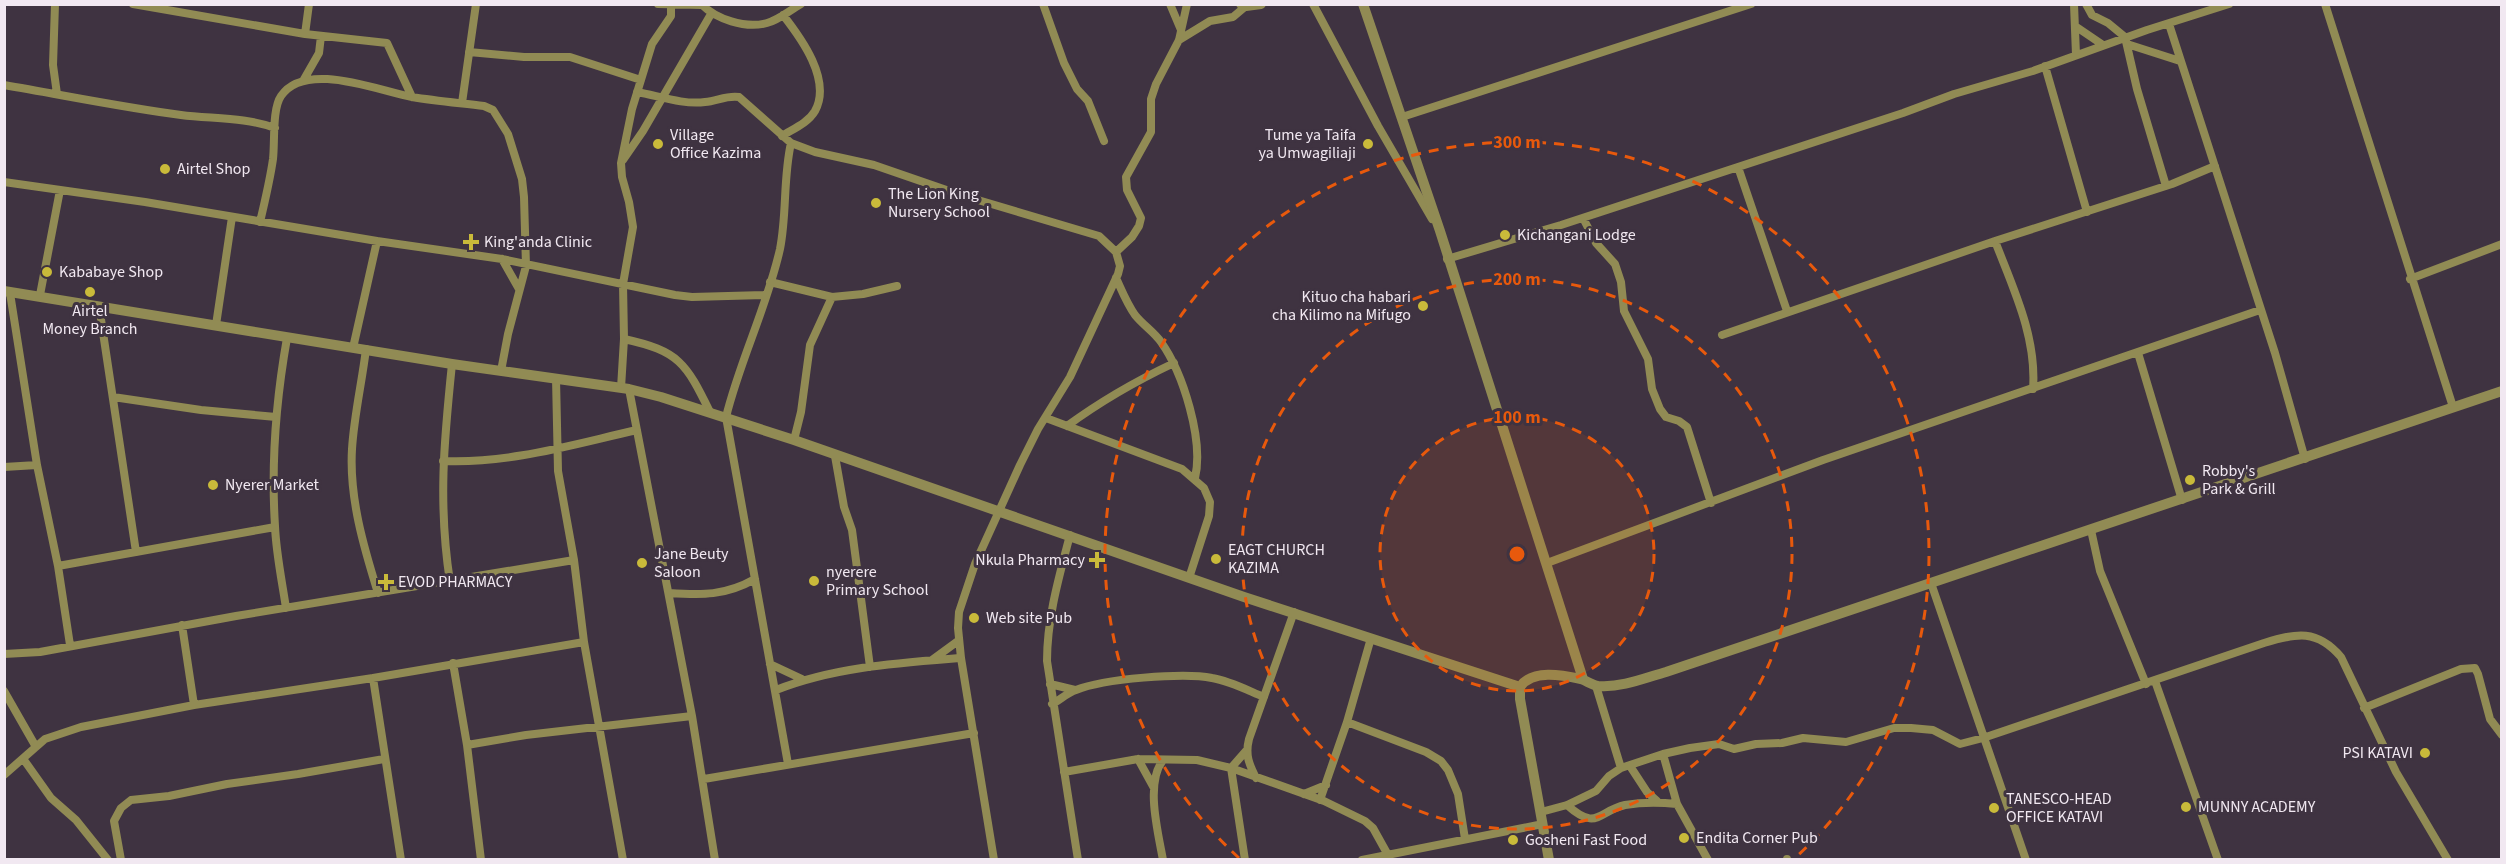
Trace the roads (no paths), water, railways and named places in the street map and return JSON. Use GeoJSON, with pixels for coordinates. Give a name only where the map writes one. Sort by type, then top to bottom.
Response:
{"type":"FeatureCollection","features":[{"type":"Feature","properties":{"kind":"street"},"geometry":{"type":"LineString","coordinates":[[55,4],[53,65],[57,94]]}},
{"type":"Feature","properties":{"kind":"street"},"geometry":{"type":"LineString","coordinates":[[133,4],[305,34],[387,43],[412,97]]}},
{"type":"Feature","properties":{"kind":"street"},"geometry":{"type":"LineString","coordinates":[[186,4],[188,14]]}},
{"type":"Feature","properties":{"kind":"street"},"geometry":{"type":"LineString","coordinates":[[305,34],[309,4]]}},
{"type":"Feature","properties":{"kind":"street"},"geometry":{"type":"LineString","coordinates":[[462,103],[476,4]]}},
{"type":"Feature","properties":{"kind":"street"},"geometry":{"type":"LineString","coordinates":[[658,4],[701,5],[711,14],[726,20],[757,24],[767,23],[801,4]]}},
{"type":"Feature","properties":{"kind":"street"},"geometry":{"type":"LineString","coordinates":[[1042,4],[1064,63],[1077,89],[1088,101],[1104,141]]}},
{"type":"Feature","properties":{"kind":"street"},"geometry":{"type":"LineString","coordinates":[[1170,4],[1180,35]]}},
{"type":"Feature","properties":{"kind":"street"},"geometry":{"type":"LineString","coordinates":[[1116,252],[1132,237],[1139,226],[1141,218],[1127,190],[1126,177],[1151,132],[1151,99],[1180,35],[1187,4]]}},
{"type":"Feature","properties":{"kind":"street"},"geometry":{"type":"LineString","coordinates":[[1180,35],[1210,21],[1233,17],[1244,5],[1261,4]]}},
{"type":"Feature","properties":{"kind":"street"},"geometry":{"type":"LineString","coordinates":[[1313,4],[1372,117],[1440,231]]}},
{"type":"Feature","properties":{"kind":"street"},"geometry":{"type":"LineString","coordinates":[[1363,4],[1440,231],[1447,259],[1583,680]]}},
{"type":"Feature","properties":{"kind":"street"},"geometry":{"type":"LineString","coordinates":[[1402,117],[1751,4]]}},
{"type":"Feature","properties":{"kind":"street"},"geometry":{"type":"LineString","coordinates":[[2074,4],[2076,55]]}},
{"type":"Feature","properties":{"kind":"street"},"geometry":{"type":"LineString","coordinates":[[2086,4],[2092,15],[2108,23],[2126,40],[2180,61]]}},
{"type":"Feature","properties":{"kind":"street"},"geometry":{"type":"LineString","coordinates":[[1447,259],[1583,218],[2229,4]]}},
{"type":"Feature","properties":{"kind":"street"},"geometry":{"type":"LineString","coordinates":[[2325,4],[2452,408]]}},
{"type":"Feature","properties":{"kind":"street"},"geometry":{"type":"LineString","coordinates":[[671,5],[671,16],[652,45],[637,92],[621,163],[633,227],[622,284],[625,388],[637,430],[669,593],[704,779],[715,860]]}},
{"type":"Feature","properties":{"kind":"street"},"geometry":{"type":"LineString","coordinates":[[621,163],[643,131],[711,14]]}},
{"type":"Feature","properties":{"kind":"street"},"geometry":{"type":"LineString","coordinates":[[782,136],[815,111],[819,91],[817,73],[811,55],[801,37],[783,15]]}},
{"type":"Feature","properties":{"kind":"street"},"geometry":{"type":"LineString","coordinates":[[2169,24],[2286,390],[2305,459]]}},
{"type":"Feature","properties":{"kind":"street"},"geometry":{"type":"LineString","coordinates":[[2075,26],[2103,45]]}},
{"type":"Feature","properties":{"kind":"street"},"geometry":{"type":"LineString","coordinates":[[303,81],[319,53],[321,36]]}},
{"type":"Feature","properties":{"kind":"street"},"geometry":{"type":"LineString","coordinates":[[2126,40],[2137,89],[2166,186]]}},
{"type":"Feature","properties":{"kind":"street"},"geometry":{"type":"LineString","coordinates":[[469,52],[524,57],[570,57],[641,80]]}},
{"type":"Feature","properties":{"kind":"street"},"geometry":{"type":"LineString","coordinates":[[2045,66],[2087,212]]}},
{"type":"Feature","properties":{"kind":"street"},"geometry":{"type":"LineString","coordinates":[[260,222],[273,158],[278,105],[281,96],[288,89],[303,81],[316,79],[346,81],[412,97],[462,103],[493,110],[508,134],[522,179],[526,266],[501,371]]}},
{"type":"Feature","properties":{"kind":"street"},"geometry":{"type":"LineString","coordinates":[[4,85],[176,114],[250,120],[275,128]]}},
{"type":"Feature","properties":{"kind":"street"},"geometry":{"type":"LineString","coordinates":[[637,92],[687,102],[705,102],[730,96],[739,97],[791,143],[816,152],[874,165],[960,195],[1099,236],[1116,252],[1120,266],[1116,278],[1081,355],[1038,429],[997,512],[966,588],[959,612],[958,641],[994,860]]}},
{"type":"Feature","properties":{"kind":"street"},"geometry":{"type":"LineString","coordinates":[[788,764],[726,417],[735,379],[753,335],[780,246],[785,171],[791,143]]}},
{"type":"Feature","properties":{"kind":"street"},"geometry":{"type":"LineString","coordinates":[[1722,335],[1995,241],[2166,186],[2215,166]]}},
{"type":"Feature","properties":{"kind":"street"},"geometry":{"type":"LineString","coordinates":[[1738,167],[1787,311]]}},
{"type":"Feature","properties":{"kind":"street"},"geometry":{"type":"LineString","coordinates":[[4,182],[502,259],[526,266],[692,297],[765,296]]}},
{"type":"Feature","properties":{"kind":"street"},"geometry":{"type":"LineString","coordinates":[[40,295],[60,190]]}},
{"type":"Feature","properties":{"kind":"street"},"geometry":{"type":"LineString","coordinates":[[216,325],[231,218]]}},
{"type":"Feature","properties":{"kind":"street"},"geometry":{"type":"LineString","coordinates":[[1583,218],[1596,243],[1615,264],[1621,282],[1624,311],[1648,359],[1652,389],[1666,417],[1679,421],[1687,427],[1711,503]]}},
{"type":"Feature","properties":{"kind":"street"},"geometry":{"type":"LineString","coordinates":[[353,348],[377,241]]}},
{"type":"Feature","properties":{"kind":"street"},"geometry":{"type":"LineString","coordinates":[[1995,241],[2025,320],[2032,350],[2033,389]]}},
{"type":"Feature","properties":{"kind":"street"},"geometry":{"type":"LineString","coordinates":[[2410,279],[2502,244]]}},
{"type":"Feature","properties":{"kind":"street"},"geometry":{"type":"LineString","coordinates":[[502,259],[519,289]]}},
{"type":"Feature","properties":{"kind":"street"},"geometry":{"type":"LineString","coordinates":[[1116,278],[1133,313],[1160,340],[1174,363],[1195,430],[1199,457],[1195,478]]}},
{"type":"Feature","properties":{"kind":"street"},"geometry":{"type":"LineString","coordinates":[[770,282],[832,297],[863,294],[897,286]]}},
{"type":"Feature","properties":{"kind":"street"},"geometry":{"type":"LineString","coordinates":[[70,645],[58,566],[37,465],[7,292],[40,295],[452,364],[625,388],[726,417],[1189,578],[1520,687]]}},
{"type":"Feature","properties":{"kind":"street"},"geometry":{"type":"LineString","coordinates":[[794,441],[801,412],[810,345],[832,297]]}},
{"type":"Feature","properties":{"kind":"street"},"geometry":{"type":"LineString","coordinates":[[99,306],[136,552]]}},
{"type":"Feature","properties":{"kind":"street"},"geometry":{"type":"LineString","coordinates":[[1547,563],[1823,460],[2260,310]]}},
{"type":"Feature","properties":{"kind":"street"},"geometry":{"type":"LineString","coordinates":[[286,608],[274,527],[273,467],[280,378],[287,338]]}},
{"type":"Feature","properties":{"kind":"street"},"geometry":{"type":"LineString","coordinates":[[624,339],[654,345],[681,361],[710,412]]}},
{"type":"Feature","properties":{"kind":"street"},"geometry":{"type":"LineString","coordinates":[[366,350],[352,449],[353,484],[367,557],[378,593]]}},
{"type":"Feature","properties":{"kind":"street"},"geometry":{"type":"LineString","coordinates":[[2138,353],[2182,500]]}},
{"type":"Feature","properties":{"kind":"street"},"geometry":{"type":"LineString","coordinates":[[1067,426],[1139,379],[1174,363]]}},
{"type":"Feature","properties":{"kind":"street"},"geometry":{"type":"LineString","coordinates":[[450,582],[444,543],[442,482],[452,364]]}},
{"type":"Feature","properties":{"kind":"street"},"geometry":{"type":"LineString","coordinates":[[2034,372],[2049,384]]}},
{"type":"Feature","properties":{"kind":"street"},"geometry":{"type":"LineString","coordinates":[[556,378],[561,491],[574,560],[584,642],[623,860]]}},
{"type":"Feature","properties":{"kind":"street"},"geometry":{"type":"LineString","coordinates":[[1520,687],[1531,677],[1542,675],[1583,680],[1596,686],[1623,684],[1666,672],[2502,391]]}},
{"type":"Feature","properties":{"kind":"street"},"geometry":{"type":"LineString","coordinates":[[113,397],[201,410],[276,417]]}},
{"type":"Feature","properties":{"kind":"street"},"geometry":{"type":"LineString","coordinates":[[1046,418],[1182,469],[1204,488],[1210,502],[1209,516],[1189,578]]}},
{"type":"Feature","properties":{"kind":"street"},"geometry":{"type":"LineString","coordinates":[[443,461],[474,460],[558,450],[637,430]]}},
{"type":"Feature","properties":{"kind":"street"},"geometry":{"type":"LineString","coordinates":[[835,456],[844,507],[852,531],[870,667]]}},
{"type":"Feature","properties":{"kind":"street"},"geometry":{"type":"LineString","coordinates":[[4,467],[37,465]]}},
{"type":"Feature","properties":{"kind":"street"},"geometry":{"type":"LineString","coordinates":[[58,566],[274,527]]}},
{"type":"Feature","properties":{"kind":"street"},"geometry":{"type":"LineString","coordinates":[[2091,530],[2103,579],[2150,682],[2218,860]]}},
{"type":"Feature","properties":{"kind":"street"},"geometry":{"type":"LineString","coordinates":[[1070,536],[1051,610],[1047,638],[1052,704],[1078,860]]}},
{"type":"Feature","properties":{"kind":"street"},"geometry":{"type":"LineString","coordinates":[[4,654],[40,652],[182,625],[574,560]]}},
{"type":"Feature","properties":{"kind":"street"},"geometry":{"type":"LineString","coordinates":[[669,593],[716,594],[739,588],[755,579]]}},
{"type":"Feature","properties":{"kind":"street"},"geometry":{"type":"LineString","coordinates":[[1931,582],[2026,860]]}},
{"type":"Feature","properties":{"kind":"street"},"geometry":{"type":"LineString","coordinates":[[1231,768],[1246,751],[1294,612]]}},
{"type":"Feature","properties":{"kind":"street"},"geometry":{"type":"LineString","coordinates":[[182,625],[194,705]]}},
{"type":"Feature","properties":{"kind":"street"},"geometry":{"type":"LineString","coordinates":[[1362,860],[1465,839],[1542,818],[1596,791],[1609,776],[1626,767],[1663,754],[1716,744],[1734,749],[1803,738],[1846,742],[1894,728],[1933,730],[1960,744],[2264,643],[2304,634],[2331,645],[2341,657],[2396,772],[2448,860]]}},
{"type":"Feature","properties":{"kind":"street"},"geometry":{"type":"LineString","coordinates":[[1320,800],[1347,722],[1371,638]]}},
{"type":"Feature","properties":{"kind":"street"},"geometry":{"type":"LineString","coordinates":[[932,660],[958,641]]}},
{"type":"Feature","properties":{"kind":"street"},"geometry":{"type":"LineString","coordinates":[[4,775],[24,760],[45,739],[81,727],[194,705],[373,678],[584,642]]}},
{"type":"Feature","properties":{"kind":"street"},"geometry":{"type":"LineString","coordinates":[[776,690],[802,679],[870,667],[961,658]]}},
{"type":"Feature","properties":{"kind":"street"},"geometry":{"type":"LineString","coordinates":[[453,663],[467,745],[481,860]]}},
{"type":"Feature","properties":{"kind":"street"},"geometry":{"type":"LineString","coordinates":[[770,664],[802,679]]}},
{"type":"Feature","properties":{"kind":"street"},"geometry":{"type":"LineString","coordinates":[[2364,708],[2461,669],[2475,668],[2490,719],[2502,735]]}},
{"type":"Feature","properties":{"kind":"street"},"geometry":{"type":"LineString","coordinates":[[1052,704],[1075,690],[1140,679],[1199,676],[1224,680],[1264,697]]}},
{"type":"Feature","properties":{"kind":"street"},"geometry":{"type":"LineString","coordinates":[[373,678],[401,860]]}},
{"type":"Feature","properties":{"kind":"street"},"geometry":{"type":"LineString","coordinates":[[1050,684],[1075,690]]}},
{"type":"Feature","properties":{"kind":"street"},"geometry":{"type":"LineString","coordinates":[[1596,686],[1626,767],[1647,792],[1658,801]]}},
{"type":"Feature","properties":{"kind":"street"},"geometry":{"type":"LineString","coordinates":[[1520,687],[1522,716],[1549,860]]}},
{"type":"Feature","properties":{"kind":"street"},"geometry":{"type":"LineString","coordinates":[[4,691],[36,747]]}},
{"type":"Feature","properties":{"kind":"street"},"geometry":{"type":"LineString","coordinates":[[467,745],[526,735],[692,716]]}},
{"type":"Feature","properties":{"kind":"street"},"geometry":{"type":"LineString","coordinates":[[1347,722],[1426,752],[1440,761],[1451,776],[1458,794],[1465,839]]}},
{"type":"Feature","properties":{"kind":"street"},"geometry":{"type":"LineString","coordinates":[[704,779],[974,733]]}},
{"type":"Feature","properties":{"kind":"street"},"geometry":{"type":"LineString","coordinates":[[1246,751],[1256,778]]}},
{"type":"Feature","properties":{"kind":"street"},"geometry":{"type":"LineString","coordinates":[[1663,754],[1677,804],[1708,860]]}},
{"type":"Feature","properties":{"kind":"street"},"geometry":{"type":"LineString","coordinates":[[121,860],[114,821],[121,808],[131,800],[169,796],[227,784],[384,759]]}},
{"type":"Feature","properties":{"kind":"street"},"geometry":{"type":"LineString","coordinates":[[1064,772],[1138,759],[1197,760],[1231,768],[1320,800],[1365,821],[1372,828],[1388,855]]}},
{"type":"Feature","properties":{"kind":"street"},"geometry":{"type":"LineString","coordinates":[[1138,759],[1154,789]]}},
{"type":"Feature","properties":{"kind":"street"},"geometry":{"type":"LineString","coordinates":[[1162,860],[1154,789],[1155,772],[1163,759]]}},
{"type":"Feature","properties":{"kind":"street"},"geometry":{"type":"LineString","coordinates":[[24,760],[51,798],[76,820],[108,860]]}},
{"type":"Feature","properties":{"kind":"street"},"geometry":{"type":"LineString","coordinates":[[1231,768],[1245,860]]}},
{"type":"Feature","properties":{"kind":"street"},"geometry":{"type":"LineString","coordinates":[[1304,794],[1326,785]]}},
{"type":"Feature","properties":{"kind":"street"},"geometry":{"type":"LineString","coordinates":[[1567,805],[1577,814],[1589,818],[1603,816],[1623,806],[1658,801],[1677,804]]}},
{"type":"Feature","properties":{"kind":"place","name":"Village Office Kazima"},"geometry":{"type":"Point","coordinates":[658,144]}},
{"type":"Feature","properties":{"kind":"place","name":"Tume ya Taifa ya Umwagiliaji"},"geometry":{"type":"Point","coordinates":[1368,144]}},
{"type":"Feature","properties":{"kind":"place","name":"Airtel Shop"},"geometry":{"type":"Point","coordinates":[165,169]}},
{"type":"Feature","properties":{"kind":"place","name":"The Lion King Nursery School"},"geometry":{"type":"Point","coordinates":[876,203]}},
{"type":"Feature","properties":{"kind":"place","name":"Kichangani Lodge"},"geometry":{"type":"Point","coordinates":[1505,235]}},
{"type":"Feature","properties":{"kind":"place","name":"King'anda Clinic"},"geometry":{"type":"Point","coordinates":[471,242]}},
{"type":"Feature","properties":{"kind":"place","name":"Kababaye Shop"},"geometry":{"type":"Point","coordinates":[47,272]}},
{"type":"Feature","properties":{"kind":"place","name":"Airtel Money Branch"},"geometry":{"type":"Point","coordinates":[90,292]}},
{"type":"Feature","properties":{"kind":"place","name":"Kituo cha habari cha Kilimo na Mifugo"},"geometry":{"type":"Point","coordinates":[1423,306]}},
{"type":"Feature","properties":{"kind":"place","name":"Robby's Park & Grill"},"geometry":{"type":"Point","coordinates":[2190,480]}},
{"type":"Feature","properties":{"kind":"place","name":"Nyerer Market"},"geometry":{"type":"Point","coordinates":[213,485]}},
{"type":"Feature","properties":{"kind":"place","name":"EAGT CHURCH KAZIMA"},"geometry":{"type":"Point","coordinates":[1216,559]}},
{"type":"Feature","properties":{"kind":"place","name":"Nkula Pharmacy"},"geometry":{"type":"Point","coordinates":[1097,560]}},
{"type":"Feature","properties":{"kind":"place","name":"Jane Beuty Saloon"},"geometry":{"type":"Point","coordinates":[642,563]}},
{"type":"Feature","properties":{"kind":"place","name":"nyerere Primary School"},"geometry":{"type":"Point","coordinates":[814,581]}},
{"type":"Feature","properties":{"kind":"place","name":"EVOD PHARMACY"},"geometry":{"type":"Point","coordinates":[386,582]}},
{"type":"Feature","properties":{"kind":"place","name":"Web site Pub"},"geometry":{"type":"Point","coordinates":[974,618]}},
{"type":"Feature","properties":{"kind":"place","name":"PSI KATAVI"},"geometry":{"type":"Point","coordinates":[2425,753]}},
{"type":"Feature","properties":{"kind":"place","name":"MUNNY ACADEMY"},"geometry":{"type":"Point","coordinates":[2186,807]}},
{"type":"Feature","properties":{"kind":"place","name":"TANESCO-HEAD OFFICE KATAVI"},"geometry":{"type":"Point","coordinates":[1994,808]}},
{"type":"Feature","properties":{"kind":"place","name":"Endita Corner Pub"},"geometry":{"type":"Point","coordinates":[1684,838]}},
{"type":"Feature","properties":{"kind":"place","name":"Gosheni Fast Food"},"geometry":{"type":"Point","coordinates":[1513,840]}}]}
